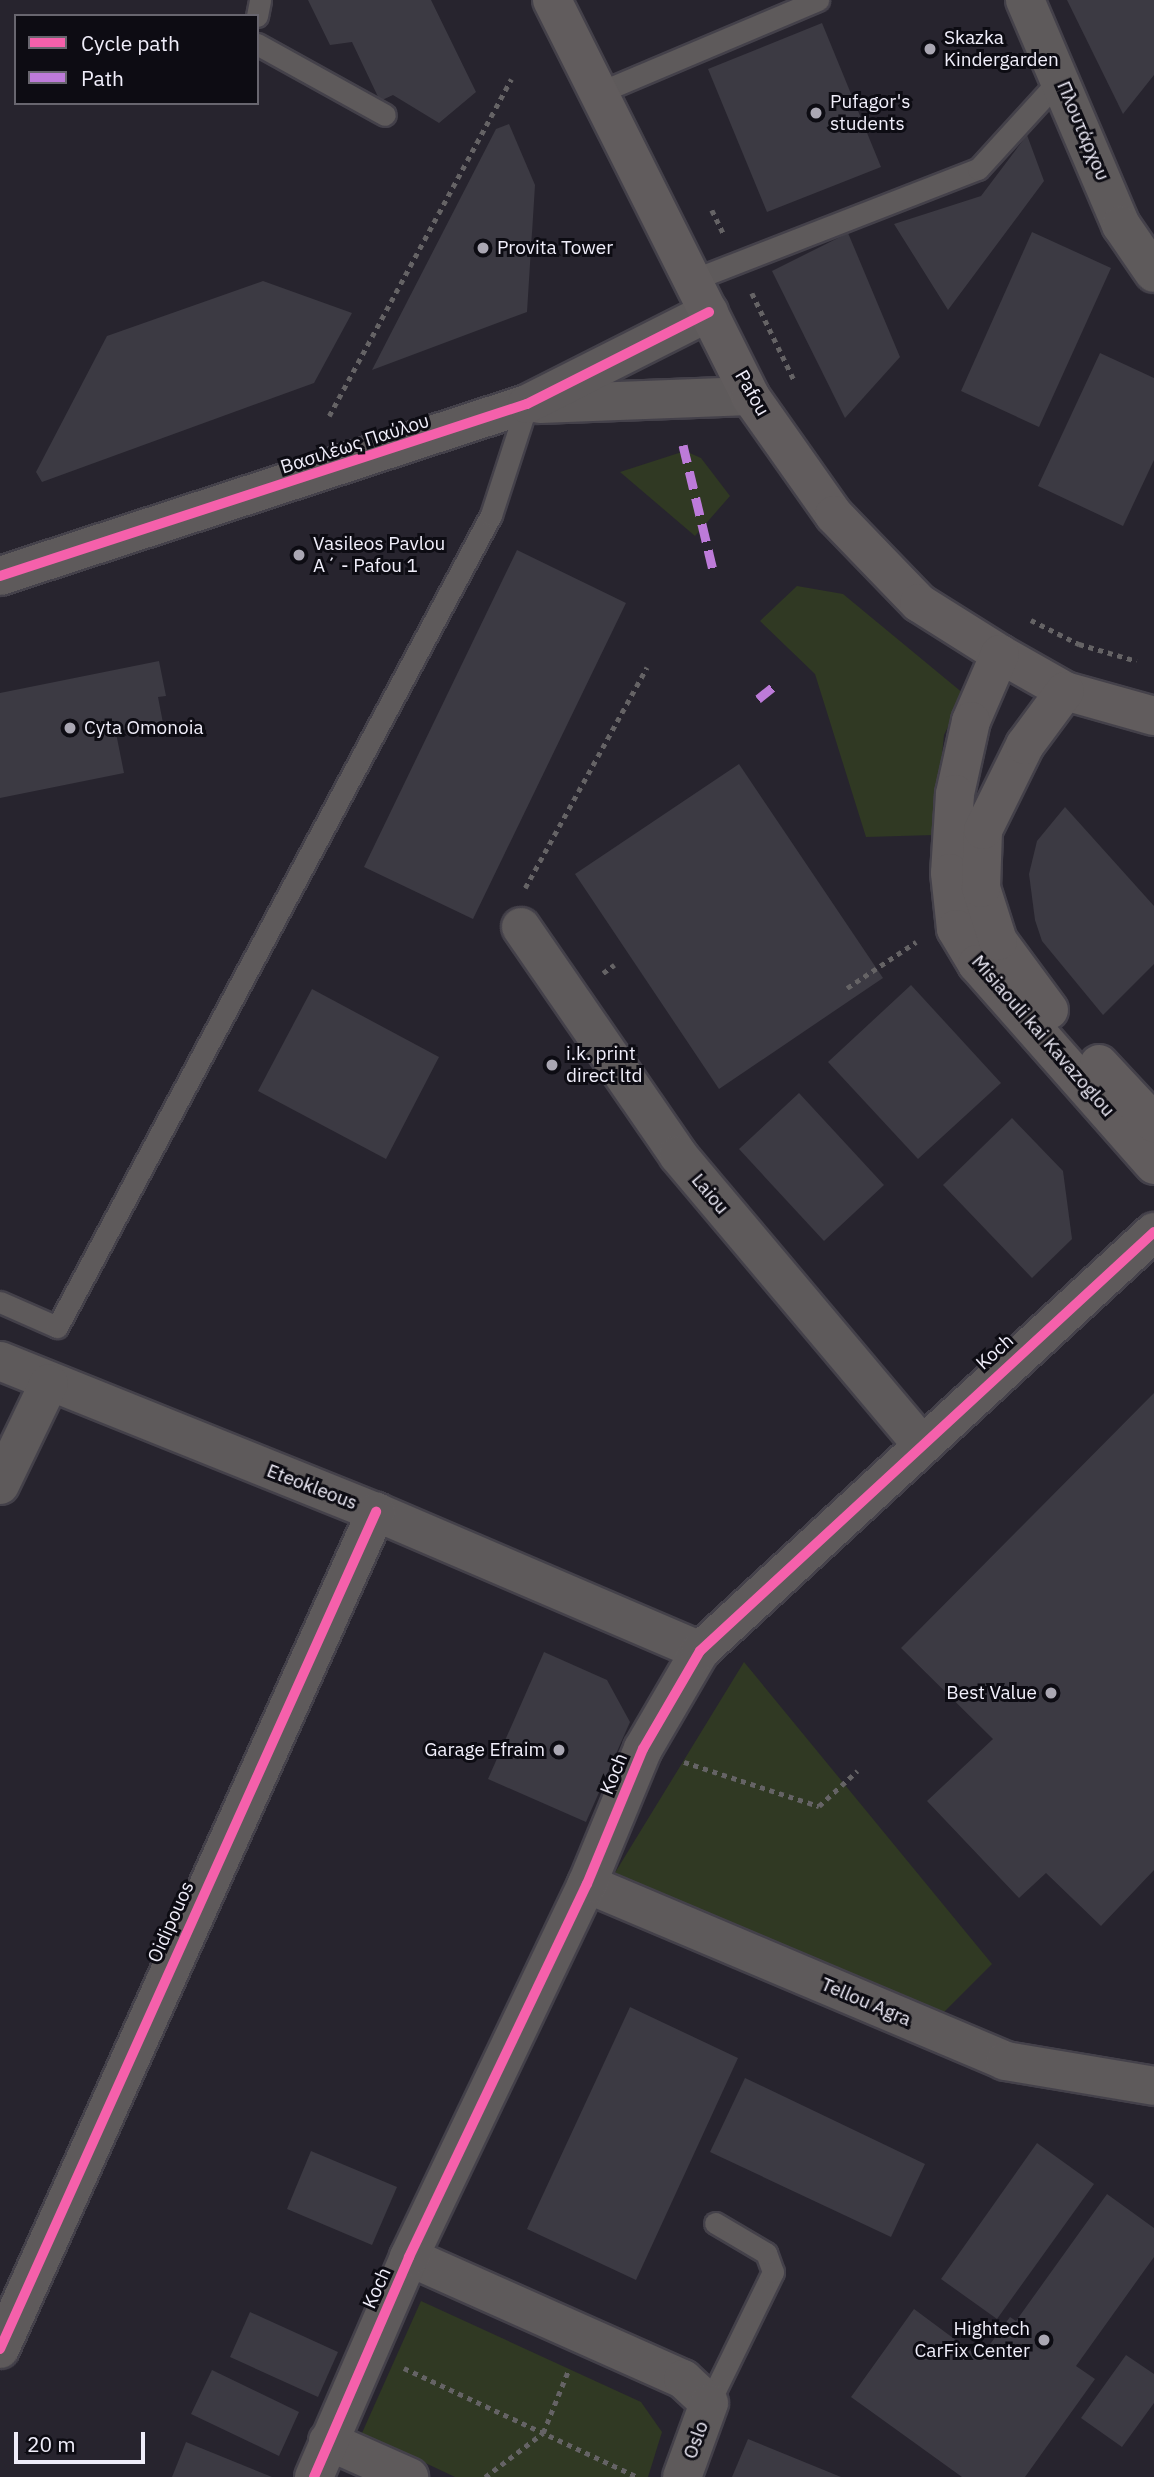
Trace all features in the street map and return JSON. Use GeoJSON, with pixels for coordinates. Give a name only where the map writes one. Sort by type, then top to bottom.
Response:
{"type":"FeatureCollection","features":[{"type":"Feature","properties":{"kind":"main road","name":"Pafou"},"geometry":{"type":"LineString","coordinates":[[552,0],[751,396],[834,515],[919,603],[1000,654],[1065,691],[1154,716]]}},
{"type":"Feature","properties":{"kind":"main road","name":"Misiaouli kai Kavazoglou"},"geometry":{"type":"LineString","coordinates":[[1000,654],[971,721],[954,794],[950,873],[956,929],[978,964],[1154,1165]]}},
{"type":"Feature","properties":{"kind":"main road","name":"Misiaouli kai Kavazoglou"},"geometry":{"type":"LineString","coordinates":[[1065,691],[1025,745],[982,830],[981,888],[998,941],[1032,992],[1154,1123]]}},
{"type":"Feature","properties":{"kind":"street","name":"Πλουτάρχου"},"geometry":{"type":"LineString","coordinates":[[1025,0],[1061,78],[1121,225],[1154,273]]}},
{"type":"Feature","properties":{"kind":"street","name":"Βασιλέως Παύλου"},"geometry":{"type":"LineString","coordinates":[[0,576],[527,404],[699,296]]}},
{"type":"Feature","properties":{"kind":"street","name":"Βασιλέως Παύλου"},"geometry":{"type":"LineString","coordinates":[[527,404],[751,396]]}},
{"type":"Feature","properties":{"kind":"street","name":"Laiou"},"geometry":{"type":"LineString","coordinates":[[521,927],[678,1155],[921,1444]]}},
{"type":"Feature","properties":{"kind":"street","name":"Koch"},"geometry":{"type":"LineString","coordinates":[[314,2477],[409,2258],[587,1884],[643,1749],[700,1651],[921,1444],[1154,1232]]}},
{"type":"Feature","properties":{"kind":"street","name":"Eteokleous"},"geometry":{"type":"LineString","coordinates":[[0,1361],[48,1383],[376,1512],[700,1651]]}},
{"type":"Feature","properties":{"kind":"street"},"geometry":{"type":"LineString","coordinates":[[0,1485],[48,1383]]}},
{"type":"Feature","properties":{"kind":"street","name":"Oidipouos"},"geometry":{"type":"LineString","coordinates":[[4,2327],[376,1512]]}},
{"type":"Feature","properties":{"kind":"street","name":"Tellou Agra"},"geometry":{"type":"LineString","coordinates":[[587,1884],[1005,2061],[1154,2086]]}},
{"type":"Feature","properties":{"kind":"street"},"geometry":{"type":"LineString","coordinates":[[409,2258],[683,2379],[709,2403]]}},
{"type":"Feature","properties":{"kind":"street","name":"Oslo"},"geometry":{"type":"LineString","coordinates":[[682,2477],[709,2403]]}},
{"type":"Feature","properties":{"kind":"street"},"geometry":{"type":"LineString","coordinates":[[328,2441],[409,2477]]}},
{"type":"Feature","properties":{"kind":"lane"},"geometry":{"type":"LineString","coordinates":[[598,93],[818,0]]}},
{"type":"Feature","properties":{"kind":"lane"},"geometry":{"type":"LineString","coordinates":[[259,45],[385,115]]}},
{"type":"Feature","properties":{"kind":"lane"},"geometry":{"type":"LineString","coordinates":[[699,296],[736,260],[978,169],[1061,78]]}},
{"type":"Feature","properties":{"kind":"lane"},"geometry":{"type":"LineString","coordinates":[[0,1302],[57,1327],[491,516],[527,404]]}},
{"type":"Feature","properties":{"kind":"lane"},"geometry":{"type":"LineString","coordinates":[[709,2403],[773,2272],[765,2253],[715,2223]]}},
{"type":"Feature","properties":{"kind":"path"},"geometry":{"type":"LineString","coordinates":[[329,416],[511,79]]}},
{"type":"Feature","properties":{"kind":"path"},"geometry":{"type":"LineString","coordinates":[[712,210],[795,383]]}},
{"type":"Feature","properties":{"kind":"path"},"geometry":{"type":"LineString","coordinates":[[1018,613],[1079,644],[1137,661]]}},
{"type":"Feature","properties":{"kind":"path"},"geometry":{"type":"LineString","coordinates":[[521,927],[524,890],[647,667]]}},
{"type":"Feature","properties":{"kind":"path"},"geometry":{"type":"LineString","coordinates":[[847,988],[926,936]]}},
{"type":"Feature","properties":{"kind":"path"},"geometry":{"type":"LineString","coordinates":[[643,1749],[819,1805],[857,1771]]}},
{"type":"Feature","properties":{"kind":"path"},"geometry":{"type":"LineString","coordinates":[[485,2477],[543,2433],[583,2335]]}},
{"type":"Feature","properties":{"kind":"path"},"geometry":{"type":"LineString","coordinates":[[368,2351],[638,2477]]}},
{"type":"Feature","properties":{"kind":"green space"},"geometry":{"type":"Polygon","coordinates":[[[685,451],[701,458],[730,496],[695,536],[620,472],[685,451]]]}},
{"type":"Feature","properties":{"kind":"green space"},"geometry":{"type":"Polygon","coordinates":[[[797,586],[843,594],[964,694],[944,735],[934,835],[866,837],[815,674],[760,621],[797,586]]]}},
{"type":"Feature","properties":{"kind":"green space"},"geometry":{"type":"Polygon","coordinates":[[[744,1662],[992,1964],[941,2015],[613,1876],[744,1662]]]}},
{"type":"Feature","properties":{"kind":"green space"},"geometry":{"type":"Polygon","coordinates":[[[421,2301],[641,2402],[662,2432],[648,2477],[455,2477],[362,2433],[421,2301]]]}},
{"type":"Feature","properties":{"kind":"building"},"geometry":{"type":"Polygon","coordinates":[[[308,0],[431,0],[476,92],[439,123],[393,95],[380,101],[352,42],[330,45],[308,0]]]}},
{"type":"Feature","properties":{"kind":"building"},"geometry":{"type":"Polygon","coordinates":[[[1067,0],[1154,0],[1154,75],[1123,114],[1067,0]]]}},
{"type":"Feature","properties":{"kind":"building"},"geometry":{"type":"Polygon","coordinates":[[[822,23],[881,167],[767,212],[708,69],[822,23]]]}},
{"type":"Feature","properties":{"kind":"building","name":"Provita Tower"},"geometry":{"type":"Polygon","coordinates":[[[509,124],[535,185],[527,312],[372,370],[496,129],[509,124]]]}},
{"type":"Feature","properties":{"kind":"building"},"geometry":{"type":"Polygon","coordinates":[[[1027,135],[1044,181],[948,310],[894,224],[981,196],[1027,135]]]}},
{"type":"Feature","properties":{"kind":"building"},"geometry":{"type":"Polygon","coordinates":[[[1032,232],[1111,268],[1039,427],[961,391],[1032,232]]]}},
{"type":"Feature","properties":{"kind":"building"},"geometry":{"type":"Polygon","coordinates":[[[848,233],[900,357],[845,418],[772,271],[848,233]]]}},
{"type":"Feature","properties":{"kind":"building"},"geometry":{"type":"Polygon","coordinates":[[[263,281],[352,313],[314,383],[42,482],[36,472],[107,336],[263,281]]]}},
{"type":"Feature","properties":{"kind":"building"},"geometry":{"type":"Polygon","coordinates":[[[1100,353],[1154,378],[1154,460],[1123,526],[1038,486],[1100,353]]]}},
{"type":"Feature","properties":{"kind":"building"},"geometry":{"type":"Polygon","coordinates":[[[517,550],[626,603],[473,919],[364,867],[517,550]]]}},
{"type":"Feature","properties":{"kind":"building","name":"Cyta Omonoia"},"geometry":{"type":"Polygon","coordinates":[[[159,661],[166,696],[158,697],[163,723],[116,733],[124,773],[0,798],[0,693],[159,661]]]}},
{"type":"Feature","properties":{"kind":"building"},"geometry":{"type":"Polygon","coordinates":[[[739,764],[883,978],[719,1089],[575,874],[739,764]]]}},
{"type":"Feature","properties":{"kind":"building"},"geometry":{"type":"Polygon","coordinates":[[[1065,807],[1154,906],[1154,964],[1103,1015],[1042,941],[1035,920],[1029,874],[1037,841],[1065,807]]]}},
{"type":"Feature","properties":{"kind":"building"},"geometry":{"type":"Polygon","coordinates":[[[911,985],[1001,1083],[918,1159],[828,1062],[911,985]]]}},
{"type":"Feature","properties":{"kind":"building"},"geometry":{"type":"Polygon","coordinates":[[[312,989],[439,1057],[386,1159],[258,1091],[312,989]]]}},
{"type":"Feature","properties":{"kind":"building"},"geometry":{"type":"Polygon","coordinates":[[[799,1093],[884,1185],[824,1241],[739,1149],[799,1093]]]}},
{"type":"Feature","properties":{"kind":"building"},"geometry":{"type":"Polygon","coordinates":[[[1012,1118],[1063,1171],[1072,1239],[1032,1278],[943,1185],[1012,1118]]]}},
{"type":"Feature","properties":{"kind":"building","name":"Best Value"},"geometry":{"type":"Polygon","coordinates":[[[1154,1393],[1154,1870],[1101,1926],[1046,1873],[1019,1898],[927,1801],[993,1739],[901,1648],[1154,1393]]]}},
{"type":"Feature","properties":{"kind":"building","name":"Garage Efraim"},"geometry":{"type":"Polygon","coordinates":[[[544,1652],[607,1680],[630,1722],[586,1822],[488,1779],[544,1652]]]}},
{"type":"Feature","properties":{"kind":"building"},"geometry":{"type":"Polygon","coordinates":[[[630,2007],[738,2058],[636,2280],[527,2229],[630,2007]]]}},
{"type":"Feature","properties":{"kind":"building"},"geometry":{"type":"Polygon","coordinates":[[[745,2078],[925,2164],[891,2237],[710,2152],[745,2078]]]}},
{"type":"Feature","properties":{"kind":"building"},"geometry":{"type":"Polygon","coordinates":[[[1037,2143],[1094,2184],[997,2319],[941,2279],[1037,2143]]]}},
{"type":"Feature","properties":{"kind":"building"},"geometry":{"type":"Polygon","coordinates":[[[311,2151],[397,2187],[372,2245],[287,2209],[311,2151]]]}},
{"type":"Feature","properties":{"kind":"building","name":"Hightech CarFix Center"},"geometry":{"type":"Polygon","coordinates":[[[1107,2194],[1154,2228],[1154,2257],[1076,2366],[1095,2379],[1025,2477],[962,2477],[851,2397],[914,2309],[980,2358],[1010,2317],[1016,2321],[1107,2194]]]}},
{"type":"Feature","properties":{"kind":"building"},"geometry":{"type":"Polygon","coordinates":[[[250,2312],[338,2352],[318,2397],[230,2357],[250,2312]]]}},
{"type":"Feature","properties":{"kind":"building"},"geometry":{"type":"Polygon","coordinates":[[[1126,2355],[1154,2374],[1154,2403],[1122,2447],[1081,2418],[1126,2355]]]}},
{"type":"Feature","properties":{"kind":"building"},"geometry":{"type":"Polygon","coordinates":[[[212,2370],[299,2412],[279,2456],[191,2414],[212,2370]]]}},
{"type":"Feature","properties":{"kind":"building"},"geometry":{"type":"Polygon","coordinates":[[[748,2439],[841,2477],[732,2477],[748,2439]]]}},
{"type":"Feature","properties":{"kind":"building"},"geometry":{"type":"Polygon","coordinates":[[[186,2442],[272,2477],[172,2477],[186,2442]]]}},
{"type":"Feature","properties":{"kind":"marked path"},"geometry":{"type":"LineString","coordinates":[[683,445],[713,570]]}},
{"type":"Feature","properties":{"kind":"marked path"},"geometry":{"type":"LineString","coordinates":[[758,699],[778,683]]}},
{"type":"Feature","properties":{"kind":"cycle path"},"geometry":{"type":"LineString","coordinates":[[0,576],[527,404],[709,312]]}},
{"type":"Feature","properties":{"kind":"cycle path"},"geometry":{"type":"LineString","coordinates":[[314,2477],[409,2257],[587,1884],[643,1749],[700,1651],[1154,1232]]}},
{"type":"Feature","properties":{"kind":"cycle path"},"geometry":{"type":"LineString","coordinates":[[0,2349],[376,1512]]}},
{"type":"Feature","properties":{"kind":"place","name":"Skazka Kindergarden"},"geometry":{"type":"Point","coordinates":[930,49]}},
{"type":"Feature","properties":{"kind":"place","name":"Pufagor's students"},"geometry":{"type":"Point","coordinates":[816,113]}},
{"type":"Feature","properties":{"kind":"place","name":"Provita Tower"},"geometry":{"type":"Point","coordinates":[483,248]}},
{"type":"Feature","properties":{"kind":"place","name":"Vasileos Pavlou A´ - Pafou 1"},"geometry":{"type":"Point","coordinates":[299,555]}},
{"type":"Feature","properties":{"kind":"place","name":"Cyta Omonoia"},"geometry":{"type":"Point","coordinates":[70,728]}},
{"type":"Feature","properties":{"kind":"place","name":"i.k. print direct ltd"},"geometry":{"type":"Point","coordinates":[552,1065]}},
{"type":"Feature","properties":{"kind":"place","name":"Best Value"},"geometry":{"type":"Point","coordinates":[1051,1693]}},
{"type":"Feature","properties":{"kind":"place","name":"Garage Efraim"},"geometry":{"type":"Point","coordinates":[559,1750]}},
{"type":"Feature","properties":{"kind":"place","name":"Hightech CarFix Center"},"geometry":{"type":"Point","coordinates":[1044,2340]}}]}
